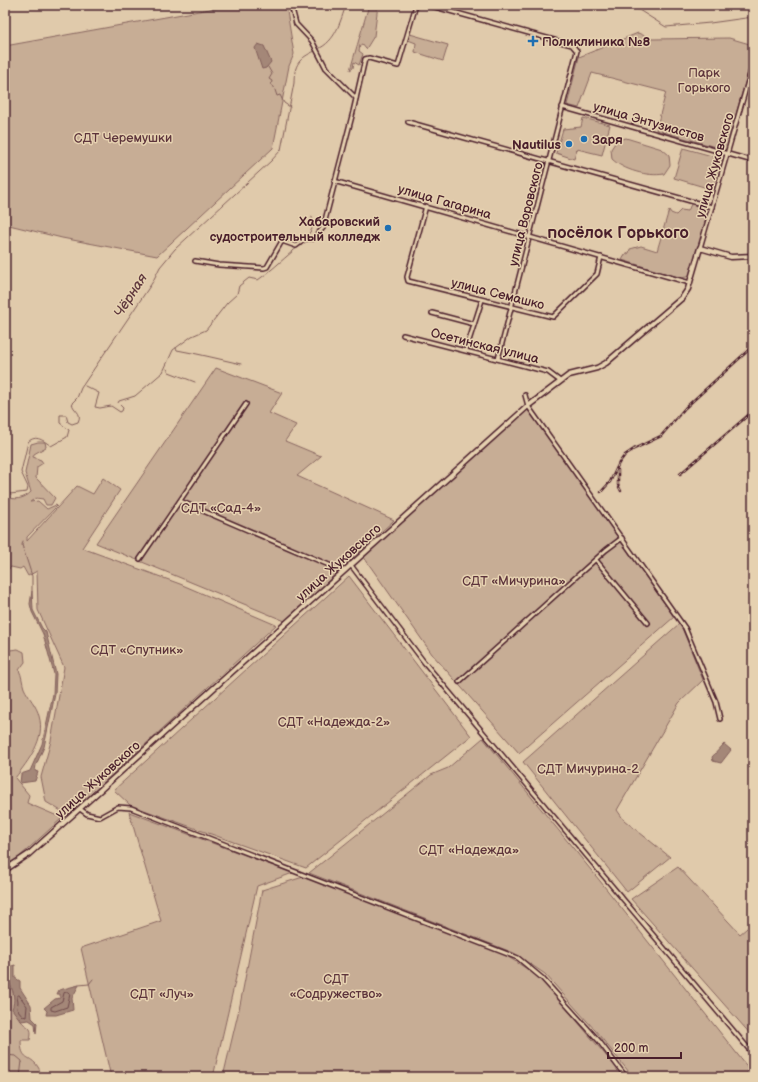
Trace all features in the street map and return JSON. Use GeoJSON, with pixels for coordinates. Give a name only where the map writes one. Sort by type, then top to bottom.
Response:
{"type":"FeatureCollection","features":[{"type":"Feature","properties":{"kind":"main road"},"geometry":{"type":"LineString","coordinates":[[700,248],[731,257],[753,256]]}},
{"type":"Feature","properties":{"kind":"main road","name":"улица Жуковского"},"geometry":{"type":"LineString","coordinates":[[5,870],[29,854],[80,809],[350,564],[528,406],[560,381],[578,372],[596,368],[606,363],[687,294],[700,248]]}},
{"type":"Feature","properties":{"kind":"street"},"geometry":{"type":"LineString","coordinates":[[291,5],[296,24],[316,47],[327,69],[347,86],[356,98]]}},
{"type":"Feature","properties":{"kind":"street"},"geometry":{"type":"LineString","coordinates":[[196,261],[264,268],[267,267],[282,242],[286,241],[295,246],[305,239],[314,238],[323,228],[325,214],[366,58],[398,66],[400,64],[416,5]]}},
{"type":"Feature","properties":{"kind":"street","name":"улица Воровского"},"geometry":{"type":"LineString","coordinates":[[428,5],[572,45],[578,51],[562,107],[498,359]]}},
{"type":"Feature","properties":{"kind":"street"},"geometry":{"type":"LineString","coordinates":[[674,6],[685,5]]}},
{"type":"Feature","properties":{"kind":"street","name":"улица Жуковского"},"geometry":{"type":"LineString","coordinates":[[700,248],[753,64]]}},
{"type":"Feature","properties":{"kind":"street","name":"улица Энтузиастов"},"geometry":{"type":"LineString","coordinates":[[562,107],[753,161]]}},
{"type":"Feature","properties":{"kind":"street"},"geometry":{"type":"LineString","coordinates":[[408,122],[712,207]]}},
{"type":"Feature","properties":{"kind":"street","name":"улица Гагарина"},"geometry":{"type":"LineString","coordinates":[[334,181],[426,206],[690,283]]}},
{"type":"Feature","properties":{"kind":"street","name":"улица Семашко"},"geometry":{"type":"LineString","coordinates":[[426,206],[407,277],[408,281],[553,317],[597,274],[601,257]]}},
{"type":"Feature","properties":{"kind":"street"},"geometry":{"type":"LineString","coordinates":[[466,350],[482,300]]}},
{"type":"Feature","properties":{"kind":"street"},"geometry":{"type":"LineString","coordinates":[[432,313],[474,324]]}},
{"type":"Feature","properties":{"kind":"street","name":"Осетинская улица"},"geometry":{"type":"LineString","coordinates":[[403,334],[548,372],[560,381]]}},
{"type":"Feature","properties":{"kind":"street"},"geometry":{"type":"LineString","coordinates":[[525,395],[528,406],[685,628],[716,702],[720,719]]}},
{"type":"Feature","properties":{"kind":"street"},"geometry":{"type":"LineString","coordinates":[[140,558],[246,404]]}},
{"type":"Feature","properties":{"kind":"street"},"geometry":{"type":"LineString","coordinates":[[180,501],[343,571]]}},
{"type":"Feature","properties":{"kind":"street"},"geometry":{"type":"LineString","coordinates":[[459,682],[622,538]]}},
{"type":"Feature","properties":{"kind":"street"},"geometry":{"type":"LineString","coordinates":[[596,560],[648,623]]}},
{"type":"Feature","properties":{"kind":"street"},"geometry":{"type":"LineString","coordinates":[[350,564],[424,662],[753,1054]]}},
{"type":"Feature","properties":{"kind":"street"},"geometry":{"type":"LineString","coordinates":[[80,809],[87,814],[100,817],[118,808],[132,808],[518,958],[542,978],[599,1041],[626,1077]]}},
{"type":"Feature","properties":{"kind":"green space","name":"СДТ Черемушки"},"geometry":{"type":"Polygon","coordinates":[[[232,5],[286,5],[294,54],[289,66],[273,148],[157,256],[62,238],[5,224],[5,46],[232,5]]]}},
{"type":"Feature","properties":{"kind":"green space"},"geometry":{"type":"Polygon","coordinates":[[[369,5],[378,5],[374,36],[366,49],[362,44],[360,45],[359,51],[363,54],[359,65],[354,62],[353,68],[350,70],[369,5]]]}},
{"type":"Feature","properties":{"kind":"green space","name":"Парк Горького"},"geometry":{"type":"Polygon","coordinates":[[[638,33],[652,39],[729,38],[753,45],[753,54],[726,150],[656,130],[666,92],[592,73],[579,108],[567,105],[579,57],[638,33]]]}},
{"type":"Feature","properties":{"kind":"green space"},"geometry":{"type":"Polygon","coordinates":[[[410,34],[448,45],[443,61],[415,52],[416,43],[408,40],[410,34]]]}},
{"type":"Feature","properties":{"kind":"green space","name":"Заря"},"geometry":{"type":"Polygon","coordinates":[[[583,118],[610,125],[602,155],[577,149],[574,159],[556,153],[563,129],[581,127],[583,118]]]}},
{"type":"Feature","properties":{"kind":"green space"},"geometry":{"type":"Polygon","coordinates":[[[626,138],[662,149],[669,155],[670,165],[664,174],[658,175],[636,172],[612,159],[611,149],[617,140],[626,138]]]}},
{"type":"Feature","properties":{"kind":"green space"},"geometry":{"type":"Polygon","coordinates":[[[683,148],[723,159],[714,190],[674,178],[683,148]]]}},
{"type":"Feature","properties":{"kind":"green space"},"geometry":{"type":"Polygon","coordinates":[[[691,204],[710,209],[691,276],[681,278],[622,260],[625,255],[629,253],[630,249],[641,246],[657,251],[669,210],[671,213],[676,215],[681,210],[688,211],[691,204]]]}},
{"type":"Feature","properties":{"kind":"green space","name":"СДТ «Сад-4»"},"geometry":{"type":"Polygon","coordinates":[[[216,368],[282,393],[269,413],[296,425],[285,441],[321,456],[297,476],[394,520],[285,621],[96,543],[216,368]]]}},
{"type":"Feature","properties":{"kind":"green space","name":"СДТ «Мичурина»"},"geometry":{"type":"Polygon","coordinates":[[[527,408],[674,617],[519,753],[432,654],[363,556],[527,408]]]}},
{"type":"Feature","properties":{"kind":"green space","name":"СДТ «Спутник»"},"geometry":{"type":"Polygon","coordinates":[[[45,442],[46,447],[34,454],[33,457],[41,460],[43,463],[37,467],[36,478],[55,498],[51,505],[46,505],[43,499],[36,498],[30,502],[38,501],[47,509],[56,505],[57,506],[27,537],[27,541],[77,486],[93,494],[103,478],[120,490],[82,548],[180,584],[276,625],[68,815],[46,802],[41,777],[51,741],[64,667],[38,610],[37,571],[28,576],[23,567],[20,569],[11,567],[5,571],[5,496],[8,498],[19,498],[31,492],[25,473],[31,444],[45,442]]]}},
{"type":"Feature","properties":{"kind":"green space","name":"СДТ «Надежда-2»"},"geometry":{"type":"Polygon","coordinates":[[[349,576],[471,736],[306,868],[130,805],[114,790],[349,576]]]}},
{"type":"Feature","properties":{"kind":"green space","name":"СДТ Мичурина-2"},"geometry":{"type":"Polygon","coordinates":[[[680,623],[703,680],[679,703],[617,810],[624,820],[670,857],[627,892],[523,762],[680,623]]]}},
{"type":"Feature","properties":{"kind":"green space"},"geometry":{"type":"Polygon","coordinates":[[[5,645],[10,650],[18,649],[24,652],[25,662],[19,670],[24,688],[38,712],[41,725],[38,741],[30,757],[15,778],[29,795],[27,803],[62,818],[17,859],[5,865],[5,645]]]}},
{"type":"Feature","properties":{"kind":"green space","name":"СДТ «Надежда»"},"geometry":{"type":"Polygon","coordinates":[[[483,738],[600,881],[753,1074],[753,1077],[633,1077],[595,1030],[545,974],[514,953],[309,873],[431,775],[448,768],[483,738]]]}},
{"type":"Feature","properties":{"kind":"green space","name":"СДТ «Луч»"},"geometry":{"type":"Polygon","coordinates":[[[129,812],[293,873],[257,886],[213,1077],[111,1077],[81,948],[161,921],[129,812]]]}},
{"type":"Feature","properties":{"kind":"green space"},"geometry":{"type":"Polygon","coordinates":[[[678,867],[740,934],[753,923],[753,1037],[631,899],[678,867]]]}},
{"type":"Feature","properties":{"kind":"green space","name":"СДТ «Содружество»"},"geometry":{"type":"Polygon","coordinates":[[[303,877],[499,951],[535,974],[546,984],[624,1077],[223,1077],[240,1005],[262,890],[303,877]]]}},
{"type":"Feature","properties":{"kind":"green space"},"geometry":{"type":"Polygon","coordinates":[[[5,974],[11,985],[20,1019],[31,1031],[30,1040],[21,1040],[21,1047],[24,1055],[39,1068],[41,1077],[5,1077],[5,974]]]}},
{"type":"Feature","properties":{"kind":"water"},"geometry":{"type":"Polygon","coordinates":[[[258,44],[264,46],[271,62],[266,68],[262,69],[255,48],[258,44]]]}},
{"type":"Feature","properties":{"kind":"water"},"geometry":{"type":"Polygon","coordinates":[[[32,591],[33,610],[42,628],[46,632],[56,674],[55,694],[44,747],[36,765],[35,771],[38,772],[35,781],[20,783],[21,774],[30,771],[42,744],[53,694],[54,674],[43,634],[32,612],[30,604],[32,591]]]}},
{"type":"Feature","properties":{"kind":"water"},"geometry":{"type":"Polygon","coordinates":[[[724,744],[731,750],[721,763],[713,761],[712,757],[724,744]]]}},
{"type":"Feature","properties":{"kind":"water"},"geometry":{"type":"Polygon","coordinates":[[[15,965],[15,978],[20,981],[20,988],[31,1005],[32,1018],[37,1023],[36,1034],[35,1024],[29,1020],[21,1021],[12,1009],[14,1002],[13,991],[7,978],[5,968],[15,965]]]}},
{"type":"Feature","properties":{"kind":"water"},"geometry":{"type":"Polygon","coordinates":[[[79,985],[72,998],[73,1010],[56,1015],[46,1015],[47,1011],[44,1008],[55,999],[60,998],[60,994],[57,994],[59,990],[79,985]]]}},
{"type":"Feature","properties":{"kind":"waterway"},"geometry":{"type":"LineString","coordinates":[[318,49],[324,46],[333,36],[346,5]]}},
{"type":"Feature","properties":{"kind":"waterway"},"geometry":{"type":"LineString","coordinates":[[631,5],[666,27],[753,17]]}},
{"type":"Feature","properties":{"kind":"waterway","name":"Чёрная"},"geometry":{"type":"LineString","coordinates":[[5,486],[10,494],[27,492],[28,487],[21,472],[28,442],[37,438],[43,440],[51,446],[67,437],[69,430],[60,423],[60,415],[66,415],[68,422],[72,424],[78,422],[79,414],[72,403],[77,398],[81,388],[152,283],[160,267],[175,249],[271,161],[281,150],[296,67],[301,59],[315,51]]}},
{"type":"Feature","properties":{"kind":"waterway"},"geometry":{"type":"LineString","coordinates":[[268,67],[272,74],[269,79],[272,81],[271,85],[274,87],[277,96],[280,95],[284,103],[290,107]]}},
{"type":"Feature","properties":{"kind":"waterway"},"geometry":{"type":"LineString","coordinates":[[306,238],[312,229],[312,217]]}},
{"type":"Feature","properties":{"kind":"waterway"},"geometry":{"type":"LineString","coordinates":[[85,386],[99,393],[95,407],[100,408],[111,406],[120,412],[122,411],[123,408],[118,403],[119,401],[135,396],[163,372],[173,350],[192,336],[206,330],[227,303],[237,294],[239,286],[249,278],[258,280],[272,270],[305,241]]}},
{"type":"Feature","properties":{"kind":"waterway"},"geometry":{"type":"LineString","coordinates":[[176,348],[177,350],[241,364]]}},
{"type":"Feature","properties":{"kind":"waterway"},"geometry":{"type":"LineString","coordinates":[[167,369],[169,372],[195,382]]}},
{"type":"Feature","properties":{"kind":"waterway"},"geometry":{"type":"LineString","coordinates":[[23,541],[22,545],[32,576],[32,591]]}},
{"type":"Feature","properties":{"kind":"waterway"},"geometry":{"type":"LineString","coordinates":[[79,985],[89,984],[93,979]]}},
{"type":"Feature","properties":{"kind":"waterway","name":"Чёрная"},"geometry":{"type":"LineString","coordinates":[[5,1055],[16,1056],[22,1061],[20,1077]]}},
{"type":"Feature","properties":{"kind":"railway"},"geometry":{"type":"LineString","coordinates":[[601,492],[610,482],[619,463],[625,455],[661,436],[685,408],[753,346]]}},
{"type":"Feature","properties":{"kind":"railway"},"geometry":{"type":"LineString","coordinates":[[680,474],[753,411]]}},
{"type":"Feature","properties":{"kind":"railway"},"geometry":{"type":"LineString","coordinates":[[618,470],[618,485],[621,491]]}},
{"type":"Feature","properties":{"kind":"place","name":"Поликлиника №8"},"geometry":{"type":"Point","coordinates":[533,41]}},
{"type":"Feature","properties":{"kind":"place","name":"Заря"},"geometry":{"type":"Point","coordinates":[584,139]}},
{"type":"Feature","properties":{"kind":"place","name":"Nautilus"},"geometry":{"type":"Point","coordinates":[569,144]}},
{"type":"Feature","properties":{"kind":"place","name":"Хабаровский судостроительный колледж"},"geometry":{"type":"Point","coordinates":[388,228]}},
{"type":"Feature","properties":{"kind":"district","name":"посёлок Горького"},"geometry":{"type":"Point","coordinates":[618,232]}}]}
